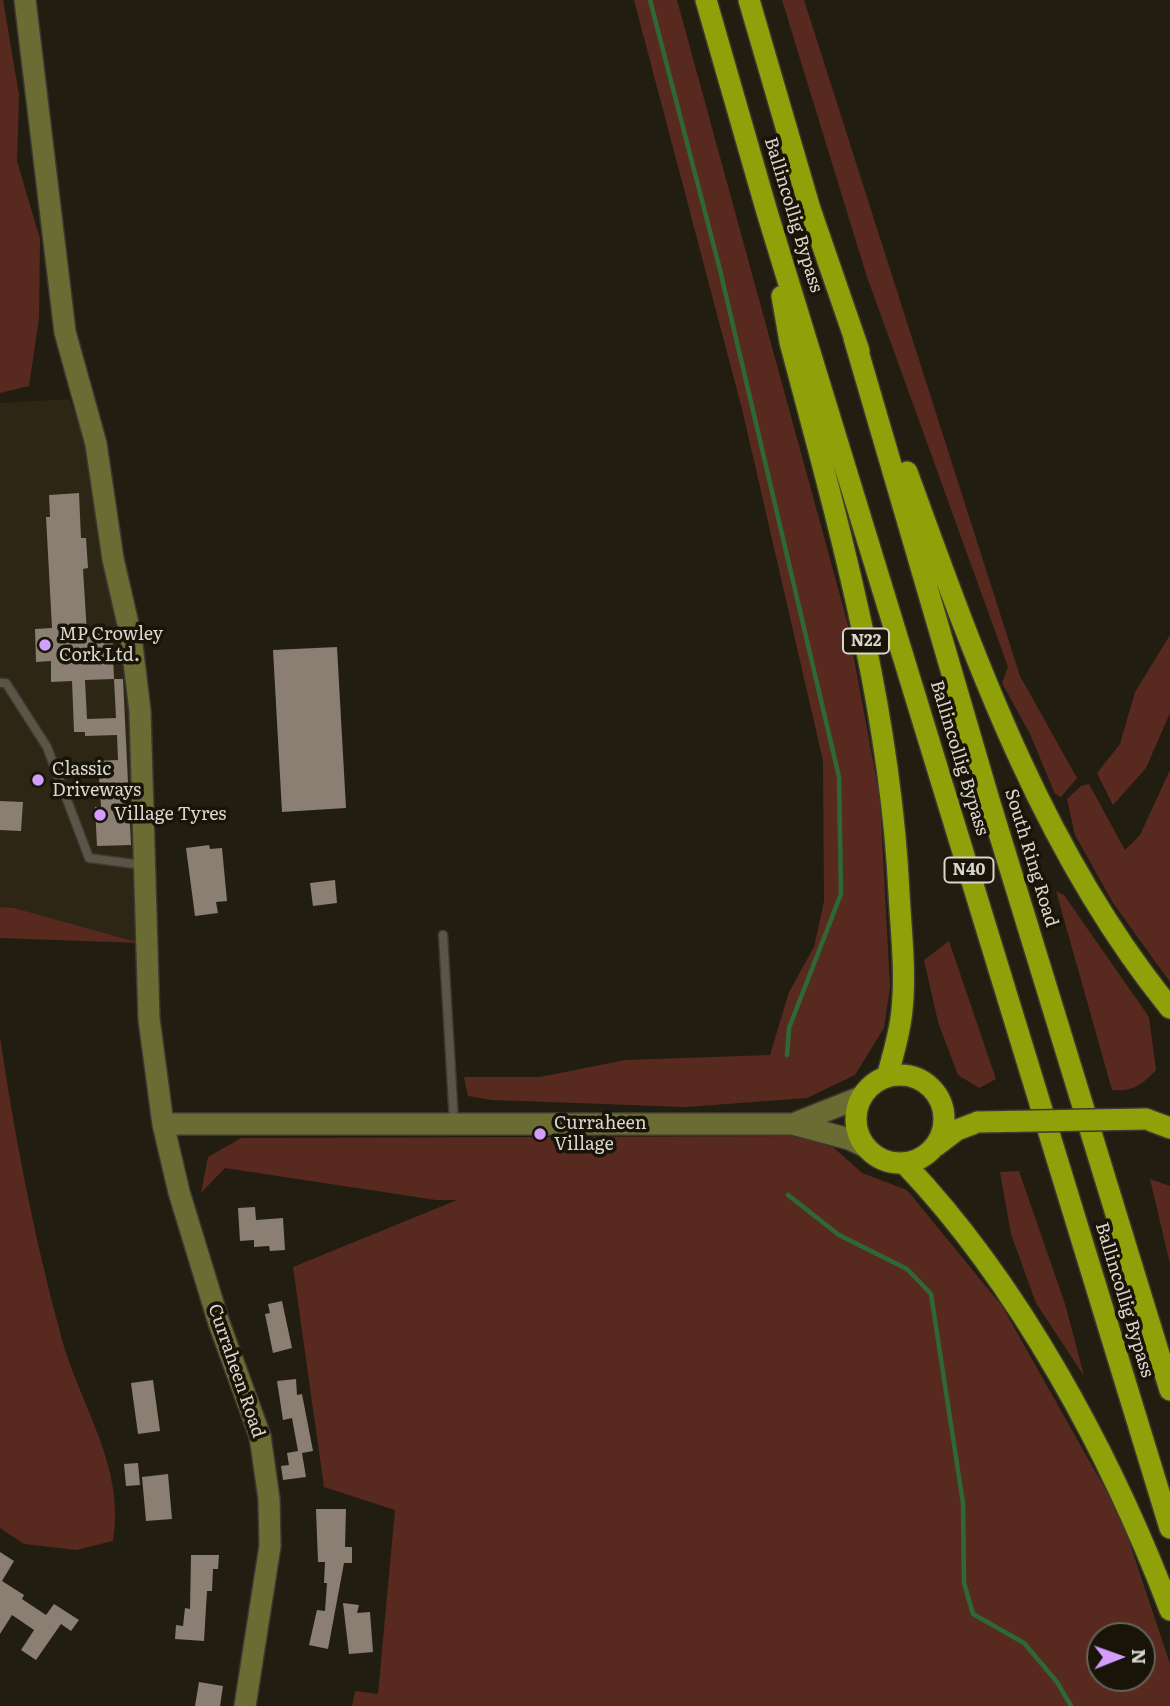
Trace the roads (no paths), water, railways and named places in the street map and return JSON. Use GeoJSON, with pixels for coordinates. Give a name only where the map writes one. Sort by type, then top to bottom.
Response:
{"type":"FeatureCollection","features":[{"type":"Feature","properties":{"kind":"highway","name":"Ballincollig Bypass"},"geometry":{"type":"LineString","coordinates":[[706,0],[767,212],[1170,1528]]}},
{"type":"Feature","properties":{"kind":"highway","name":"Ballincollig Bypass"},"geometry":{"type":"LineString","coordinates":[[749,0],[810,209],[854,338]]}},
{"type":"Feature","properties":{"kind":"highway","name":"N22"},"geometry":{"type":"LineString","coordinates":[[767,212],[790,342],[864,634],[888,769],[895,826],[903,992],[900,1023],[887,1077]]}},
{"type":"Feature","properties":{"kind":"highway"},"geometry":{"type":"LineString","coordinates":[[854,338],[990,696],[1083,879],[1118,936],[1170,1008]]}},
{"type":"Feature","properties":{"kind":"highway","name":"South Ring Road"},"geometry":{"type":"LineString","coordinates":[[854,338],[989,800],[1170,1390]]}},
{"type":"Feature","properties":{"kind":"highway"},"geometry":{"type":"LineString","coordinates":[[936,1146],[943,1132],[945,1118],[942,1103],[935,1091],[913,1076],[887,1077],[868,1088],[862,1097],[856,1123],[866,1147],[890,1163],[905,1164],[917,1161],[957,1130],[978,1122],[1146,1119],[1170,1113]]}},
{"type":"Feature","properties":{"kind":"highway"},"geometry":{"type":"LineString","coordinates":[[942,1103],[954,1113],[978,1122]]}},
{"type":"Feature","properties":{"kind":"highway"},"geometry":{"type":"LineString","coordinates":[[1146,1119],[1170,1128]]}},
{"type":"Feature","properties":{"kind":"highway"},"geometry":{"type":"LineString","coordinates":[[905,1164],[960,1226],[1064,1383],[1120,1491],[1170,1610]]}},
{"type":"Feature","properties":{"kind":"street","name":"Curraheen Road"},"geometry":{"type":"LineString","coordinates":[[25,0],[65,332],[96,444],[113,559],[131,637],[140,710],[149,1019],[163,1124],[179,1192],[215,1310],[260,1436],[269,1499],[270,1546],[246,1706]]}},
{"type":"Feature","properties":{"kind":"street"},"geometry":{"type":"LineString","coordinates":[[793,1124],[862,1097]]}},
{"type":"Feature","properties":{"kind":"street"},"geometry":{"type":"LineString","coordinates":[[163,1124],[793,1124],[849,1139],[866,1147]]}},
{"type":"Feature","properties":{"kind":"lane"},"geometry":{"type":"LineString","coordinates":[[0,683],[6,683],[47,747],[89,858],[145,866]]}},
{"type":"Feature","properties":{"kind":"lane"},"geometry":{"type":"LineString","coordinates":[[443,935],[454,1122]]}},
{"type":"Feature","properties":{"kind":"waterway"},"geometry":{"type":"LineString","coordinates":[[650,0],[720,270],[839,777],[841,894],[789,1028],[787,1055]]}},
{"type":"Feature","properties":{"kind":"waterway"},"geometry":{"type":"LineString","coordinates":[[788,1195],[839,1235],[907,1269],[931,1294],[963,1503],[964,1583],[973,1614],[1024,1643],[1057,1682],[1071,1706]]}},
{"type":"Feature","properties":{"kind":"place","name":"MP Crowley Cork Ltd."},"geometry":{"type":"Point","coordinates":[45,645]}},
{"type":"Feature","properties":{"kind":"place","name":"Classic Driveways"},"geometry":{"type":"Point","coordinates":[38,780]}},
{"type":"Feature","properties":{"kind":"place","name":"Village Tyres"},"geometry":{"type":"Point","coordinates":[100,815]}},
{"type":"Feature","properties":{"kind":"place","name":"Curraheen Village"},"geometry":{"type":"Point","coordinates":[540,1134]}}]}
